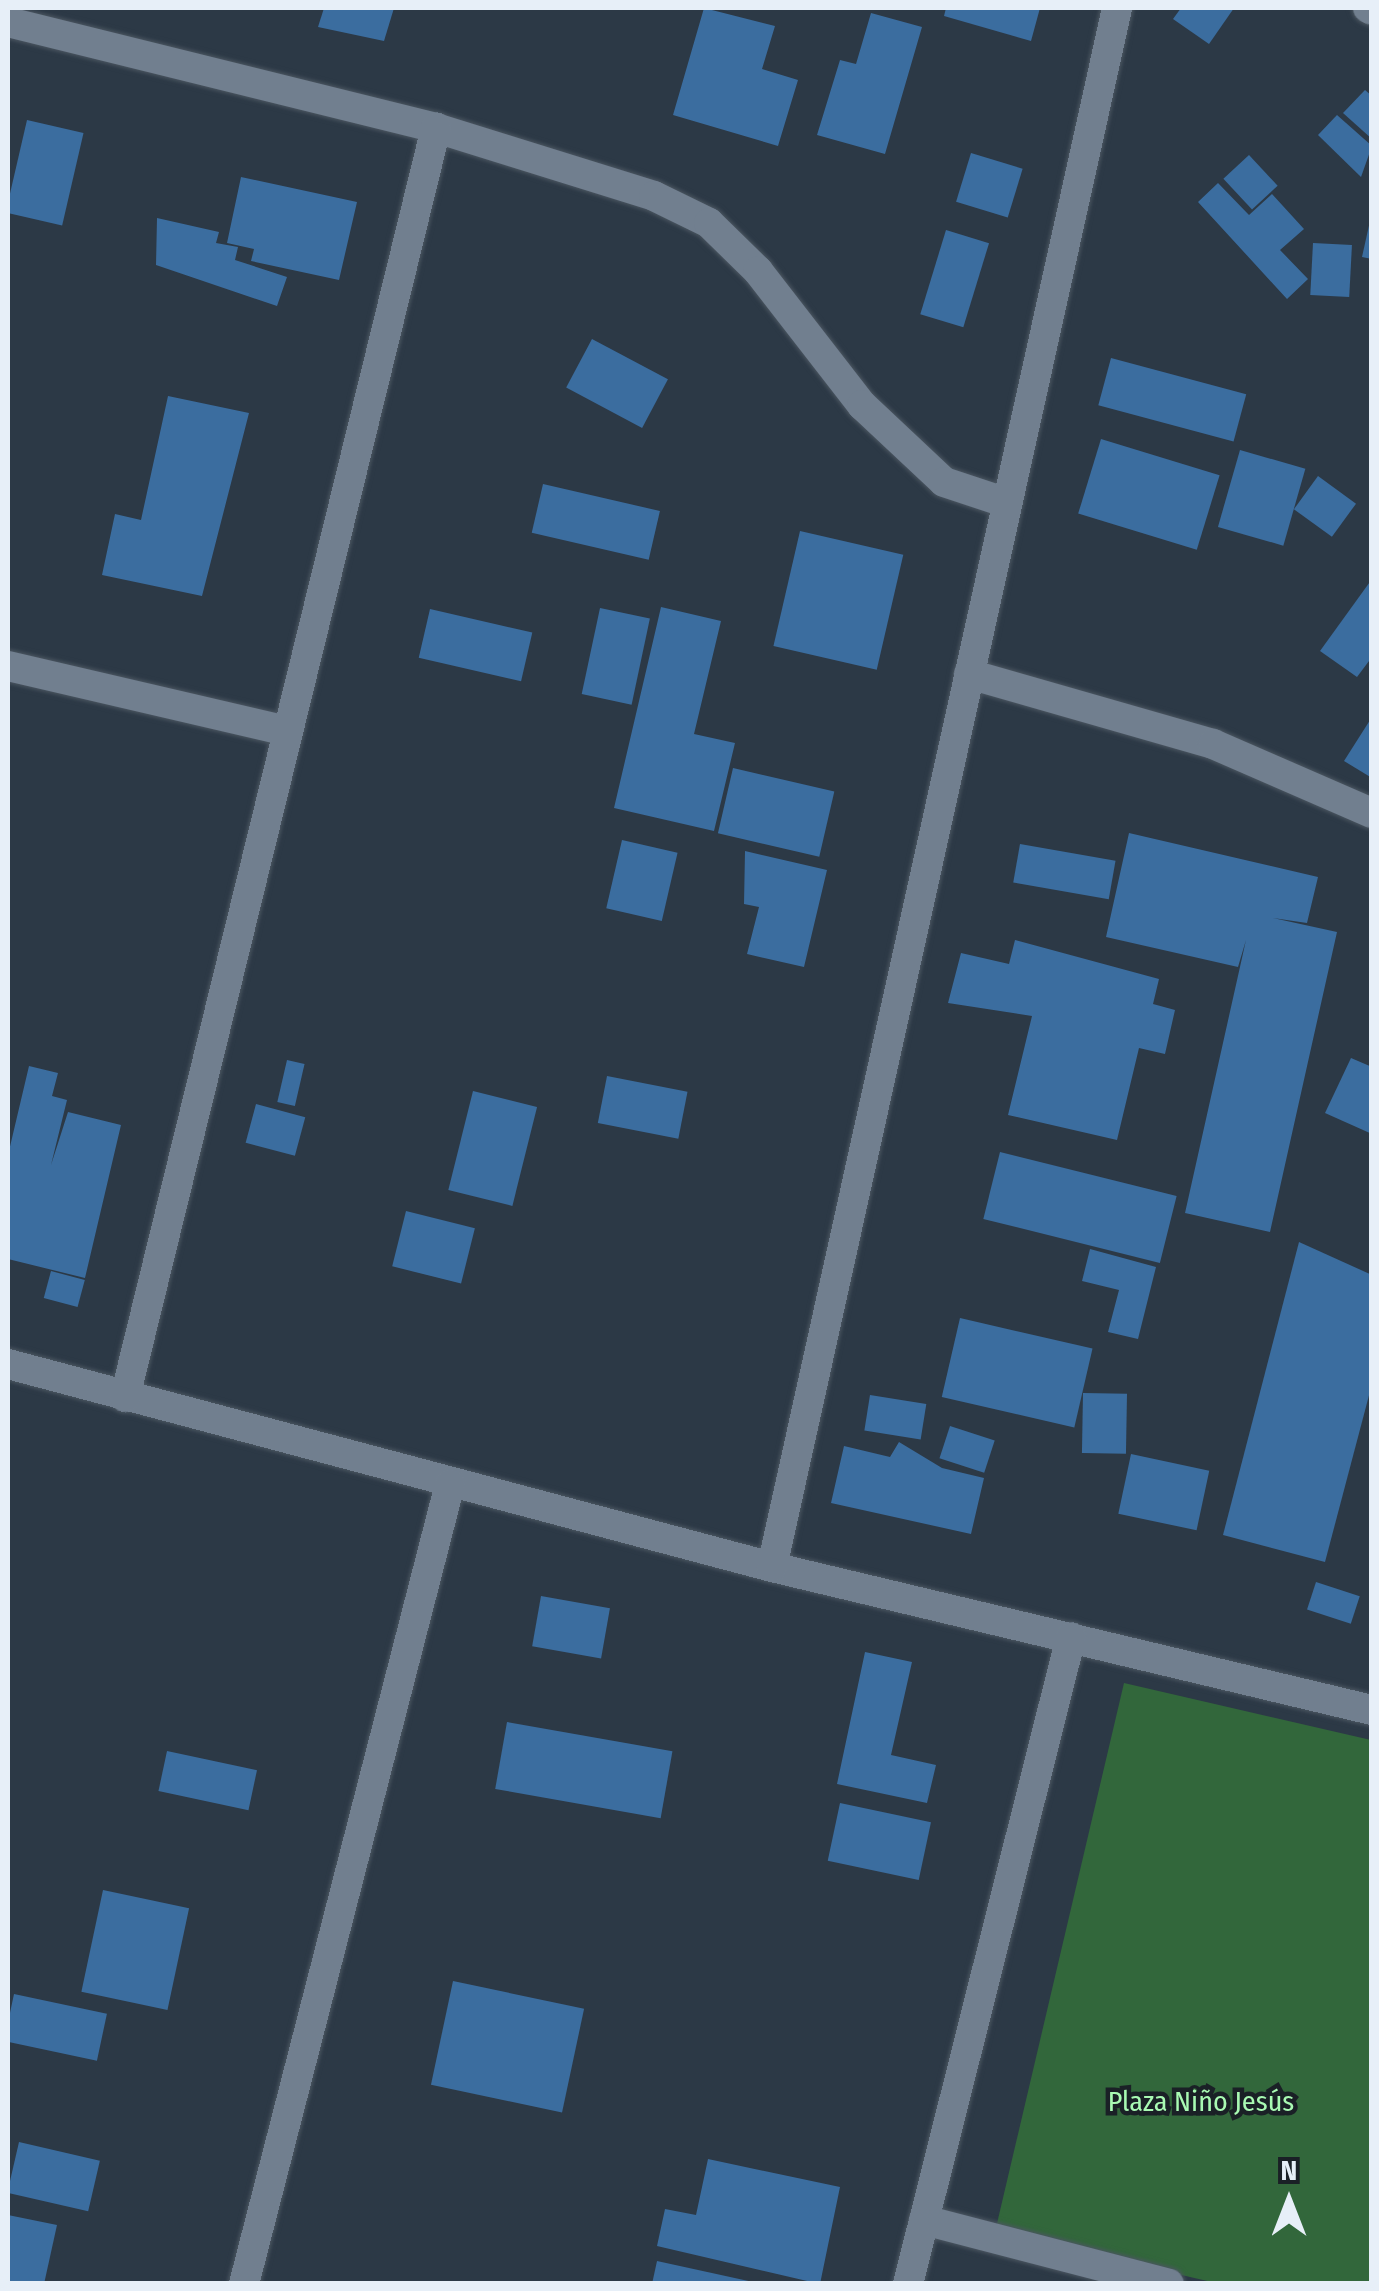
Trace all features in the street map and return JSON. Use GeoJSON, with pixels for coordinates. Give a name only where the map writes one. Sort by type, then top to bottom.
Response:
{"type":"FeatureCollection","features":[{"type":"Feature","properties":{"kind":"street"},"geometry":{"type":"LineString","coordinates":[[772,1566],[1117,8]]}},
{"type":"Feature","properties":{"kind":"street"},"geometry":{"type":"LineString","coordinates":[[8,22],[436,128],[654,196],[709,224],[889,431],[944,482],[1007,503]]}},
{"type":"Feature","properties":{"kind":"street"},"geometry":{"type":"LineString","coordinates":[[125,1397],[283,730],[436,128]]}},
{"type":"Feature","properties":{"kind":"street"},"geometry":{"type":"LineString","coordinates":[[8,666],[283,730]]}},
{"type":"Feature","properties":{"kind":"street"},"geometry":{"type":"LineString","coordinates":[[969,674],[1213,744],[1372,813]]}},
{"type":"Feature","properties":{"kind":"street"},"geometry":{"type":"LineString","coordinates":[[8,1364],[450,1484],[772,1566],[1372,1710]]}},
{"type":"Feature","properties":{"kind":"street"},"geometry":{"type":"LineString","coordinates":[[244,2284],[450,1484]]}},
{"type":"Feature","properties":{"kind":"street"},"geometry":{"type":"LineString","coordinates":[[908,2284],[1071,1637]]}},
{"type":"Feature","properties":{"kind":"street"},"geometry":{"type":"LineString","coordinates":[[924,2220],[1169,2284]]}},
{"type":"Feature","properties":{"kind":"green space","name":"Plaza Niño Jesús"},"geometry":{"type":"Polygon","coordinates":[[[1124,1683],[1371,1740],[1371,2283],[1216,2283],[995,2232],[1124,1683]]]}},
{"type":"Feature","properties":{"kind":"building"},"geometry":{"type":"Polygon","coordinates":[[[324,8],[394,8],[384,41],[318,27],[324,8]]]}},
{"type":"Feature","properties":{"kind":"building"},"geometry":{"type":"Polygon","coordinates":[[[704,8],[775,26],[762,69],[798,80],[778,146],[673,115],[704,8]]]}},
{"type":"Feature","properties":{"kind":"building"},"geometry":{"type":"Polygon","coordinates":[[[946,8],[1040,8],[1031,41],[944,16],[946,8]]]}},
{"type":"Feature","properties":{"kind":"building"},"geometry":{"type":"Polygon","coordinates":[[[1181,8],[1234,8],[1209,44],[1173,19],[1181,8]]]}},
{"type":"Feature","properties":{"kind":"building"},"geometry":{"type":"Polygon","coordinates":[[[871,13],[922,27],[885,154],[817,135],[840,60],[856,64],[871,13]]]}},
{"type":"Feature","properties":{"kind":"building"},"geometry":{"type":"Polygon","coordinates":[[[1365,90],[1372,96],[1372,139],[1343,113],[1365,90]]]}},
{"type":"Feature","properties":{"kind":"building"},"geometry":{"type":"Polygon","coordinates":[[[1337,115],[1372,146],[1361,177],[1318,135],[1337,115]]]}},
{"type":"Feature","properties":{"kind":"building"},"geometry":{"type":"Polygon","coordinates":[[[27,120],[84,133],[62,226],[8,213],[27,120]]]}},
{"type":"Feature","properties":{"kind":"building"},"geometry":{"type":"Polygon","coordinates":[[[971,153],[1023,169],[1008,218],[956,202],[971,153]]]}},
{"type":"Feature","properties":{"kind":"building"},"geometry":{"type":"Polygon","coordinates":[[[1249,155],[1278,186],[1252,210],[1223,179],[1249,155]]]}},
{"type":"Feature","properties":{"kind":"building"},"geometry":{"type":"Polygon","coordinates":[[[241,177],[357,202],[339,280],[251,261],[254,249],[227,243],[241,177]]]}},
{"type":"Feature","properties":{"kind":"building"},"geometry":{"type":"Polygon","coordinates":[[[1218,183],[1249,215],[1272,194],[1304,229],[1280,250],[1308,279],[1287,299],[1198,202],[1218,183]]]}},
{"type":"Feature","properties":{"kind":"building"},"geometry":{"type":"Polygon","coordinates":[[[157,218],[219,232],[216,243],[238,247],[235,260],[287,277],[277,306],[156,265],[157,218]]]}},
{"type":"Feature","properties":{"kind":"building"},"geometry":{"type":"Polygon","coordinates":[[[1372,222],[1372,259],[1362,257],[1372,222]]]}},
{"type":"Feature","properties":{"kind":"building"},"geometry":{"type":"Polygon","coordinates":[[[946,230],[989,243],[963,327],[920,314],[946,230]]]}},
{"type":"Feature","properties":{"kind":"building"},"geometry":{"type":"Polygon","coordinates":[[[1313,243],[1352,245],[1349,297],[1310,295],[1313,243]]]}},
{"type":"Feature","properties":{"kind":"building"},"geometry":{"type":"Polygon","coordinates":[[[592,339],[668,379],[642,428],[566,388],[592,339]]]}},
{"type":"Feature","properties":{"kind":"building"},"geometry":{"type":"Polygon","coordinates":[[[1111,358],[1246,394],[1234,442],[1098,405],[1111,358]]]}},
{"type":"Feature","properties":{"kind":"building"},"geometry":{"type":"Polygon","coordinates":[[[168,396],[249,413],[202,596],[102,575],[115,514],[141,520],[168,396]]]}},
{"type":"Feature","properties":{"kind":"building"},"geometry":{"type":"Polygon","coordinates":[[[1101,439],[1220,475],[1197,550],[1078,514],[1101,439]]]}},
{"type":"Feature","properties":{"kind":"building"},"geometry":{"type":"Polygon","coordinates":[[[1240,450],[1305,469],[1283,546],[1218,527],[1240,450]]]}},
{"type":"Feature","properties":{"kind":"building"},"geometry":{"type":"Polygon","coordinates":[[[1318,476],[1356,504],[1332,537],[1294,509],[1318,476]]]}},
{"type":"Feature","properties":{"kind":"building"},"geometry":{"type":"Polygon","coordinates":[[[543,484],[660,511],[649,560],[532,533],[543,484]]]}},
{"type":"Feature","properties":{"kind":"building"},"geometry":{"type":"Polygon","coordinates":[[[800,531],[903,555],[877,670],[773,646],[800,531]]]}},
{"type":"Feature","properties":{"kind":"building"},"geometry":{"type":"Polygon","coordinates":[[[1372,579],[1372,657],[1357,677],[1320,651],[1372,579]]]}},
{"type":"Feature","properties":{"kind":"building"},"geometry":{"type":"Polygon","coordinates":[[[661,607],[721,621],[694,734],[735,743],[714,831],[614,808],[661,607]]]}},
{"type":"Feature","properties":{"kind":"building"},"geometry":{"type":"Polygon","coordinates":[[[600,608],[650,619],[632,705],[582,694],[600,608]]]}},
{"type":"Feature","properties":{"kind":"building"},"geometry":{"type":"Polygon","coordinates":[[[430,609],[532,633],[521,681],[419,658],[430,609]]]}},
{"type":"Feature","properties":{"kind":"building"},"geometry":{"type":"Polygon","coordinates":[[[1372,717],[1372,778],[1344,761],[1372,717]]]}},
{"type":"Feature","properties":{"kind":"building"},"geometry":{"type":"Polygon","coordinates":[[[733,768],[834,791],[819,857],[718,833],[733,768]]]}},
{"type":"Feature","properties":{"kind":"building"},"geometry":{"type":"Polygon","coordinates":[[[1129,833],[1318,877],[1307,923],[1273,918],[1337,932],[1270,1232],[1185,1213],[1246,940],[1238,967],[1106,937],[1129,833]]]}},
{"type":"Feature","properties":{"kind":"building"},"geometry":{"type":"Polygon","coordinates":[[[622,840],[678,853],[662,921],[606,908],[622,840]]]}},
{"type":"Feature","properties":{"kind":"building"},"geometry":{"type":"Polygon","coordinates":[[[1020,844],[1116,861],[1109,899],[1013,882],[1020,844]]]}},
{"type":"Feature","properties":{"kind":"building"},"geometry":{"type":"Polygon","coordinates":[[[745,851],[827,870],[804,967],[747,954],[759,907],[744,904],[745,851]]]}},
{"type":"Feature","properties":{"kind":"building"},"geometry":{"type":"Polygon","coordinates":[[[1015,940],[1159,979],[1153,1004],[1175,1010],[1165,1054],[1139,1048],[1117,1140],[1008,1115],[1032,1016],[948,1003],[961,953],[1009,964],[1015,940]]]}},
{"type":"Feature","properties":{"kind":"building"},"geometry":{"type":"Polygon","coordinates":[[[1351,1058],[1372,1067],[1372,1134],[1325,1113],[1351,1058]]]}},
{"type":"Feature","properties":{"kind":"building"},"geometry":{"type":"Polygon","coordinates":[[[287,1060],[305,1064],[295,1106],[277,1102],[287,1060]]]}},
{"type":"Feature","properties":{"kind":"building"},"geometry":{"type":"Polygon","coordinates":[[[29,1066],[58,1073],[52,1096],[67,1100],[51,1165],[68,1112],[121,1125],[85,1278],[8,1259],[8,1155],[29,1066]]]}},
{"type":"Feature","properties":{"kind":"building"},"geometry":{"type":"Polygon","coordinates":[[[607,1076],[687,1092],[678,1139],[598,1123],[607,1076]]]}},
{"type":"Feature","properties":{"kind":"building"},"geometry":{"type":"Polygon","coordinates":[[[473,1091],[537,1107],[512,1206],[448,1190],[473,1091]]]}},
{"type":"Feature","properties":{"kind":"building"},"geometry":{"type":"Polygon","coordinates":[[[256,1104],[305,1117],[295,1156],[246,1143],[256,1104]]]}},
{"type":"Feature","properties":{"kind":"building"},"geometry":{"type":"Polygon","coordinates":[[[1000,1152],[1177,1196],[1160,1263],[983,1219],[1000,1152]]]}},
{"type":"Feature","properties":{"kind":"building"},"geometry":{"type":"Polygon","coordinates":[[[406,1211],[475,1228],[461,1283],[392,1266],[406,1211]]]}},
{"type":"Feature","properties":{"kind":"building"},"geometry":{"type":"Polygon","coordinates":[[[1299,1242],[1372,1275],[1372,1384],[1325,1562],[1223,1535],[1299,1242]]]}},
{"type":"Feature","properties":{"kind":"building"},"geometry":{"type":"Polygon","coordinates":[[[1090,1249],[1156,1267],[1138,1339],[1108,1332],[1119,1290],[1082,1281],[1090,1249]]]}},
{"type":"Feature","properties":{"kind":"building"},"geometry":{"type":"Polygon","coordinates":[[[51,1271],[85,1280],[78,1307],[44,1298],[51,1271]]]}},
{"type":"Feature","properties":{"kind":"building"},"geometry":{"type":"Polygon","coordinates":[[[960,1318],[1093,1349],[1074,1428],[942,1397],[960,1318]]]}},
{"type":"Feature","properties":{"kind":"building"},"geometry":{"type":"Polygon","coordinates":[[[1083,1393],[1127,1394],[1126,1454],[1082,1453],[1083,1393]]]}},
{"type":"Feature","properties":{"kind":"building"},"geometry":{"type":"Polygon","coordinates":[[[870,1395],[926,1404],[921,1439],[864,1431],[870,1395]]]}},
{"type":"Feature","properties":{"kind":"building"},"geometry":{"type":"Polygon","coordinates":[[[950,1426],[995,1441],[984,1473],[939,1458],[950,1426]]]}},
{"type":"Feature","properties":{"kind":"building"},"geometry":{"type":"Polygon","coordinates":[[[899,1442],[942,1468],[984,1478],[971,1534],[831,1503],[844,1446],[890,1457],[899,1442]]]}},
{"type":"Feature","properties":{"kind":"building"},"geometry":{"type":"Polygon","coordinates":[[[1131,1454],[1209,1471],[1197,1530],[1118,1514],[1131,1454]]]}},
{"type":"Feature","properties":{"kind":"building"},"geometry":{"type":"Polygon","coordinates":[[[1316,1582],[1360,1596],[1351,1624],[1307,1610],[1316,1582]]]}},
{"type":"Feature","properties":{"kind":"building"},"geometry":{"type":"Polygon","coordinates":[[[541,1596],[610,1608],[601,1658],[532,1646],[541,1596]]]}},
{"type":"Feature","properties":{"kind":"building"},"geometry":{"type":"Polygon","coordinates":[[[865,1652],[912,1662],[891,1755],[936,1765],[927,1803],[837,1784],[865,1652]]]}},
{"type":"Feature","properties":{"kind":"building"},"geometry":{"type":"Polygon","coordinates":[[[507,1722],[672,1751],[661,1818],[495,1789],[507,1722]]]}},
{"type":"Feature","properties":{"kind":"building"},"geometry":{"type":"Polygon","coordinates":[[[167,1751],[257,1770],[248,1810],[158,1791],[167,1751]]]}},
{"type":"Feature","properties":{"kind":"building"},"geometry":{"type":"Polygon","coordinates":[[[840,1803],[931,1822],[919,1880],[828,1861],[840,1803]]]}},
{"type":"Feature","properties":{"kind":"building"},"geometry":{"type":"Polygon","coordinates":[[[103,1890],[189,1908],[167,2010],[81,1992],[103,1890]]]}},
{"type":"Feature","properties":{"kind":"building"},"geometry":{"type":"Polygon","coordinates":[[[453,1981],[584,2009],[562,2113],[431,2085],[453,1981]]]}},
{"type":"Feature","properties":{"kind":"building"},"geometry":{"type":"Polygon","coordinates":[[[14,1994],[107,2014],[97,2061],[8,2042],[14,1994]]]}},
{"type":"Feature","properties":{"kind":"building"},"geometry":{"type":"Polygon","coordinates":[[[19,2142],[100,2161],[88,2211],[8,2193],[19,2142]]]}},
{"type":"Feature","properties":{"kind":"building"},"geometry":{"type":"Polygon","coordinates":[[[708,2159],[840,2187],[820,2284],[657,2246],[665,2209],[696,2215],[708,2159]]]}},
{"type":"Feature","properties":{"kind":"building"},"geometry":{"type":"Polygon","coordinates":[[[8,2215],[57,2225],[44,2284],[8,2284],[8,2215]]]}},
{"type":"Feature","properties":{"kind":"building"},"geometry":{"type":"Polygon","coordinates":[[[657,2261],[753,2282],[753,2284],[652,2284],[657,2261]]]}}]}
